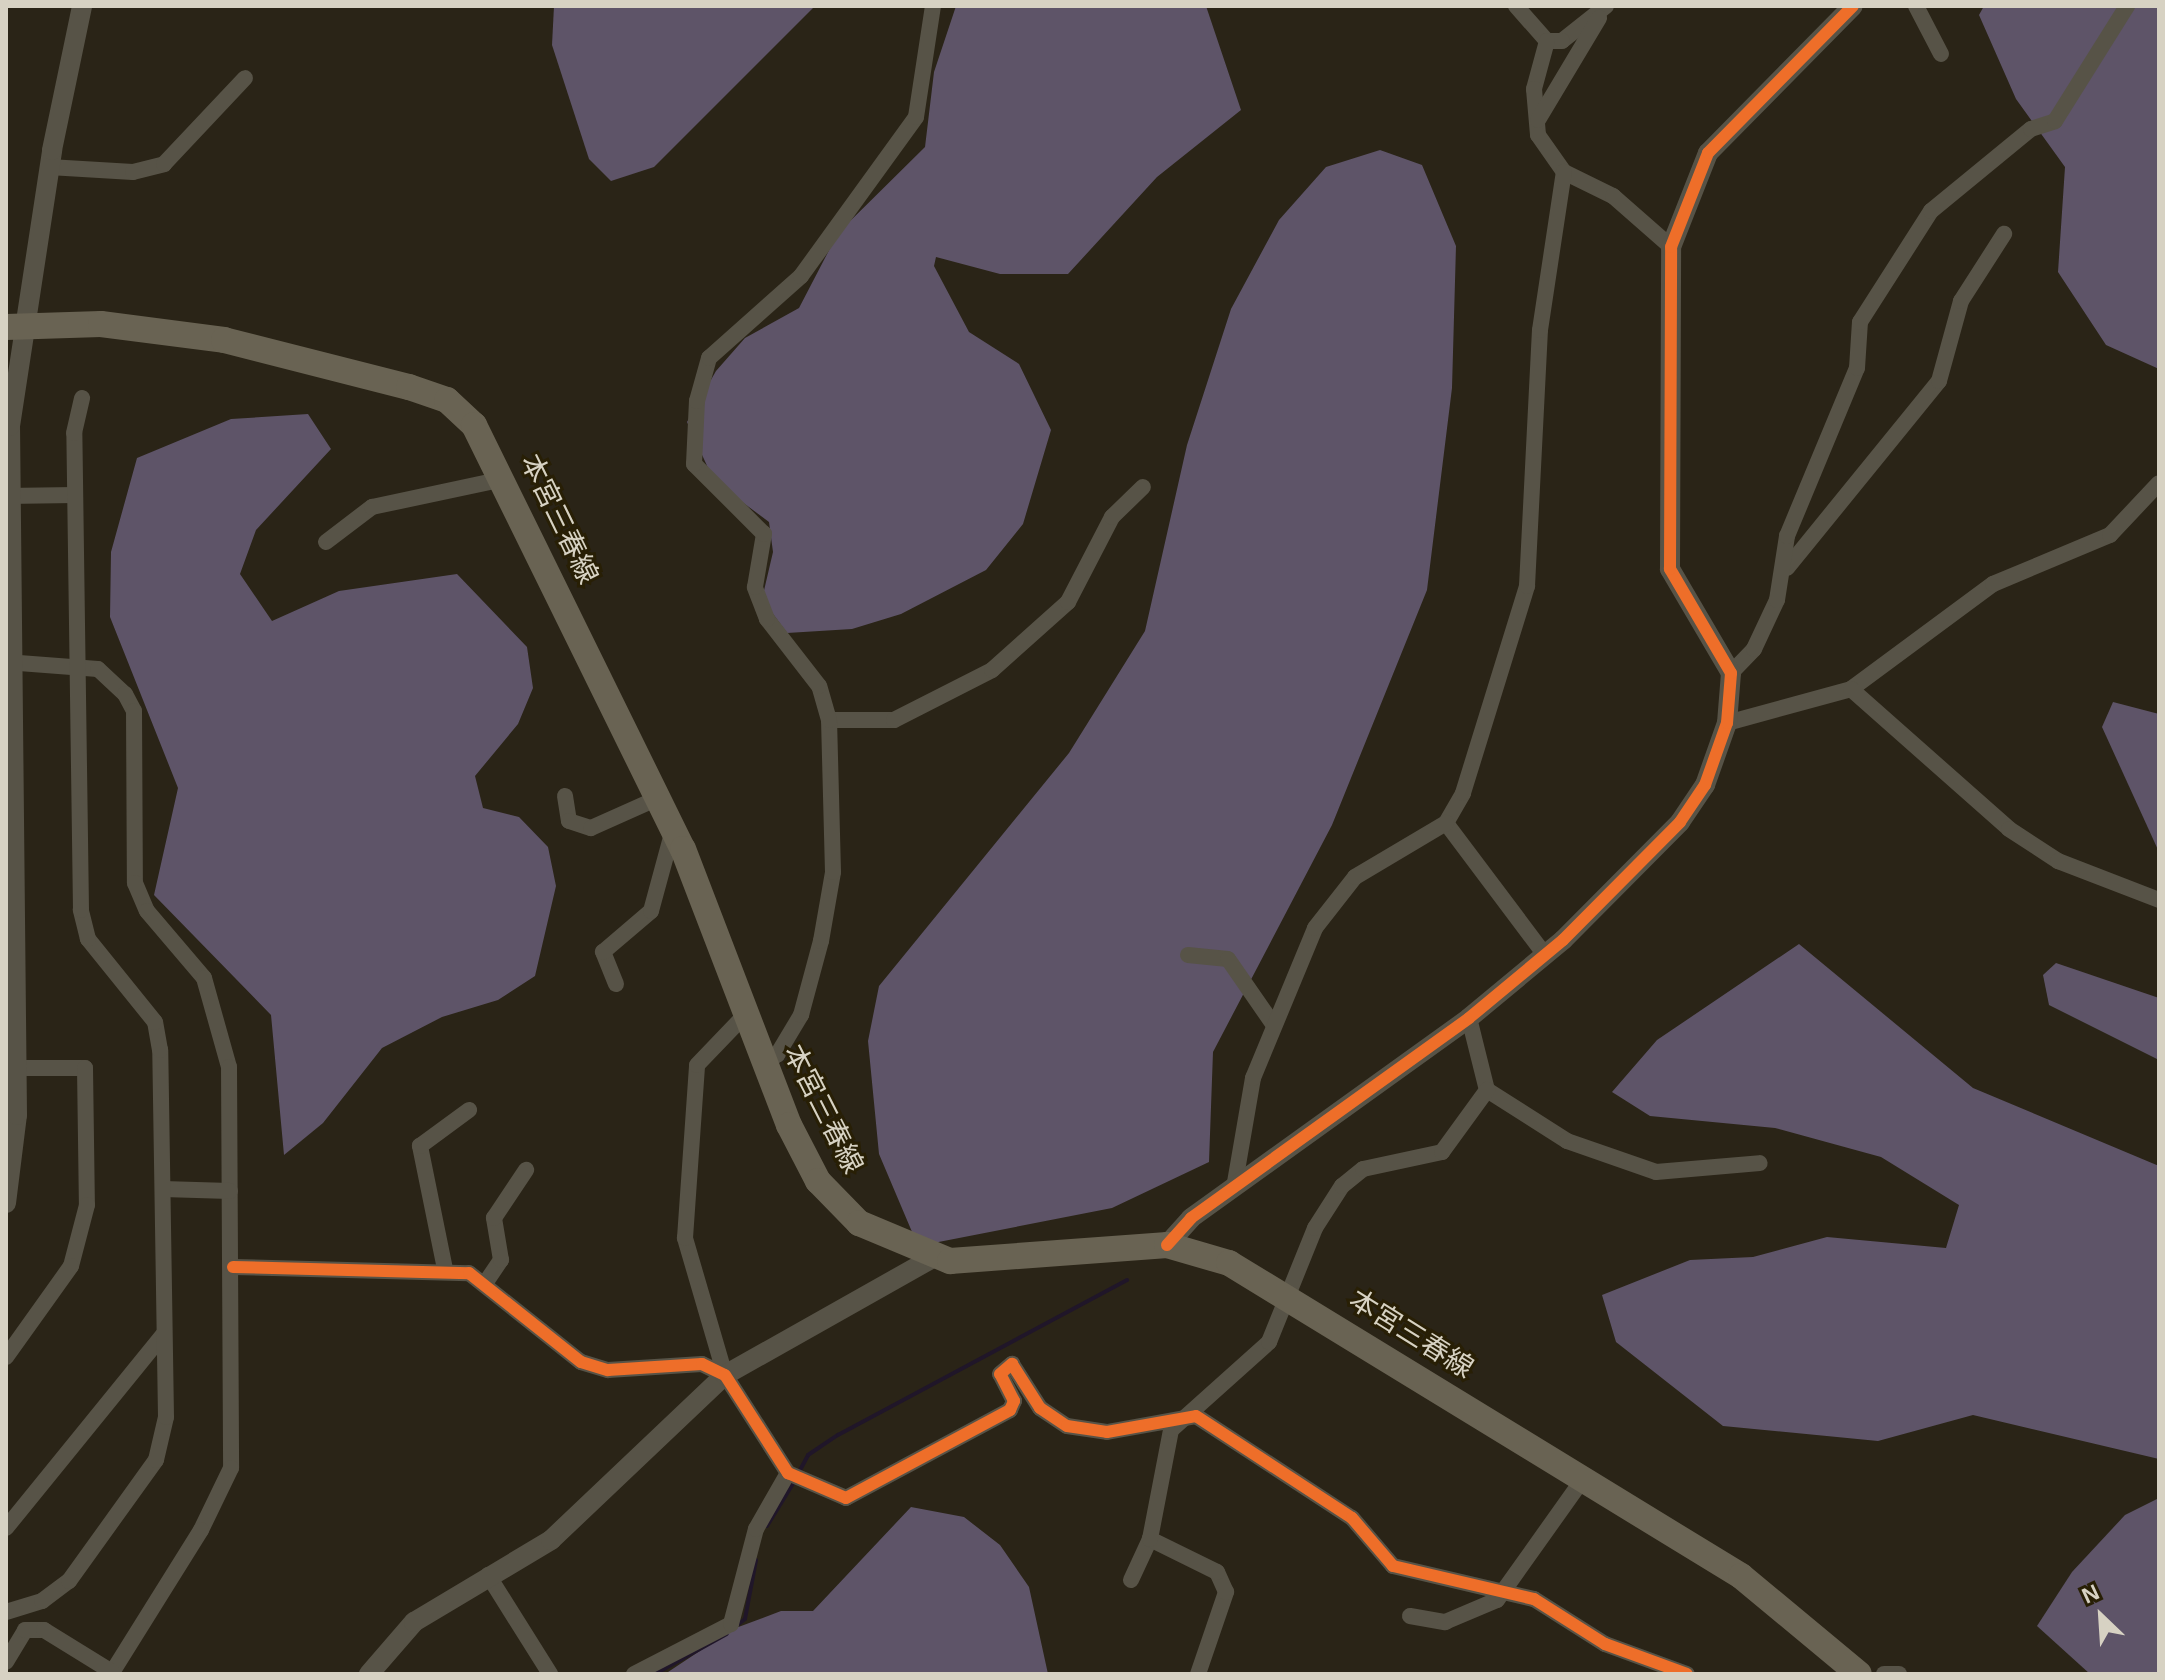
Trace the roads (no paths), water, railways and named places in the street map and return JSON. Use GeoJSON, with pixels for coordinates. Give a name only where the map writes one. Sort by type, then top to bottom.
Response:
{"type":"FeatureCollection","features":[{"type":"Feature","properties":{"kind":"main road","name":"本宮三春線"},"geometry":{"type":"LineString","coordinates":[[16,326],[172,330],[409,387],[460,410],[504,479],[673,829],[744,1016],[818,1181],[859,1223],[933,1258],[987,1262],[1167,1245],[1229,1263],[1778,1602],[1859,1674]]}},
{"type":"Feature","properties":{"kind":"street"},"geometry":{"type":"LineString","coordinates":[[6,1203],[16,1159],[11,1068],[6,496],[16,326],[82,6]]}},
{"type":"Feature","properties":{"kind":"street"},"geometry":{"type":"LineString","coordinates":[[763,1062],[777,1055],[801,1015],[821,941],[833,872],[829,720],[819,686],[767,619],[755,587],[764,534],[694,464],[697,401],[709,358],[801,276],[916,117],[933,6]]}},
{"type":"Feature","properties":{"kind":"street"},"geometry":{"type":"LineString","coordinates":[[1516,6],[1547,41],[1562,41],[1603,11]]}},
{"type":"Feature","properties":{"kind":"street"},"geometry":{"type":"LineString","coordinates":[[1167,1245],[1178,1228],[1469,1018],[1545,955],[1680,822],[1705,785],[1727,723],[1731,673],[1670,569],[1671,247],[1708,153],[1853,6]]}},
{"type":"Feature","properties":{"kind":"street"},"geometry":{"type":"LineString","coordinates":[[1916,6],[1941,54]]}},
{"type":"Feature","properties":{"kind":"street"},"geometry":{"type":"LineString","coordinates":[[1783,577],[1787,536],[1857,368],[1860,322],[1931,211],[2031,129],[2055,121],[2127,6]]}},
{"type":"Feature","properties":{"kind":"street"},"geometry":{"type":"LineString","coordinates":[[1538,120],[1603,11]]}},
{"type":"Feature","properties":{"kind":"street"},"geometry":{"type":"LineString","coordinates":[[1547,41],[1534,89],[1545,152],[1564,172],[1613,196],[1671,247]]}},
{"type":"Feature","properties":{"kind":"street"},"geometry":{"type":"LineString","coordinates":[[49,167],[133,172],[164,164],[245,78]]}},
{"type":"Feature","properties":{"kind":"street"},"geometry":{"type":"LineString","coordinates":[[1234,1188],[1253,1078],[1315,928],[1355,877],[1446,823],[1463,793],[1527,586],[1540,330],[1564,172]]}},
{"type":"Feature","properties":{"kind":"street"},"geometry":{"type":"LineString","coordinates":[[1731,673],[1754,649],[1799,545],[1837,514],[1875,451],[1939,381],[1961,301],[2004,234]]}},
{"type":"Feature","properties":{"kind":"street"},"geometry":{"type":"LineString","coordinates":[[6,1612],[62,1589],[156,1460],[166,1417],[163,1189],[155,1022],[88,939],[81,910],[75,495],[82,398]]}},
{"type":"Feature","properties":{"kind":"street"},"geometry":{"type":"LineString","coordinates":[[326,542],[372,507],[504,479]]}},
{"type":"Feature","properties":{"kind":"street"},"geometry":{"type":"LineString","coordinates":[[1727,723],[1851,689],[1900,660],[1993,584],[2110,535],[2159,483]]}},
{"type":"Feature","properties":{"kind":"street"},"geometry":{"type":"LineString","coordinates":[[829,720],[894,720],[992,670],[1068,602],[1112,517],[1143,487]]}},
{"type":"Feature","properties":{"kind":"street"},"geometry":{"type":"LineString","coordinates":[[6,496],[75,495]]}},
{"type":"Feature","properties":{"kind":"street"},"geometry":{"type":"LineString","coordinates":[[6,1662],[25,1630],[44,1630],[111,1673],[201,1530],[231,1468],[233,1267],[229,1067],[220,1020],[204,978],[147,911],[135,883],[134,711],[109,675],[77,664],[9,662]]}},
{"type":"Feature","properties":{"kind":"street"},"geometry":{"type":"LineString","coordinates":[[1851,689],[2009,829],[2058,861],[2159,900]]}},
{"type":"Feature","properties":{"kind":"street"},"geometry":{"type":"LineString","coordinates":[[565,796],[569,821],[591,828],[658,798]]}},
{"type":"Feature","properties":{"kind":"street"},"geometry":{"type":"LineString","coordinates":[[1446,823],[1545,955]]}},
{"type":"Feature","properties":{"kind":"street"},"geometry":{"type":"LineString","coordinates":[[616,984],[603,952],[651,911],[673,829]]}},
{"type":"Feature","properties":{"kind":"street"},"geometry":{"type":"LineString","coordinates":[[1188,955],[1228,959],[1273,1024]]}},
{"type":"Feature","properties":{"kind":"street"},"geometry":{"type":"LineString","coordinates":[[744,1016],[697,1065],[685,1238],[725,1375],[788,1473],[846,1498],[1010,1410],[1014,1401],[1000,1374],[1012,1364],[1040,1408],[1067,1426],[1107,1432],[1179,1417],[1225,1430],[1341,1510],[1393,1566],[1505,1589],[1568,1616],[1617,1650],[1687,1674]]}},
{"type":"Feature","properties":{"kind":"street"},"geometry":{"type":"LineString","coordinates":[[1469,1018],[1487,1090],[1567,1141],[1631,1168],[1760,1163]]}},
{"type":"Feature","properties":{"kind":"street"},"geometry":{"type":"LineString","coordinates":[[6,1357],[71,1266],[87,1205],[85,1068],[11,1068]]}},
{"type":"Feature","properties":{"kind":"street"},"geometry":{"type":"LineString","coordinates":[[1131,1580],[1150,1539],[1179,1417],[1269,1342],[1315,1228],[1342,1186],[1363,1169],[1442,1152],[1487,1090]]}},
{"type":"Feature","properties":{"kind":"street"},"geometry":{"type":"LineString","coordinates":[[445,1269],[420,1146],[469,1110]]}},
{"type":"Feature","properties":{"kind":"street"},"geometry":{"type":"LineString","coordinates":[[486,1282],[501,1260],[494,1218],[526,1170]]}},
{"type":"Feature","properties":{"kind":"street"},"geometry":{"type":"LineString","coordinates":[[163,1189],[230,1191]]}},
{"type":"Feature","properties":{"kind":"street"},"geometry":{"type":"LineString","coordinates":[[369,1674],[414,1622],[551,1540],[725,1375],[933,1258]]}},
{"type":"Feature","properties":{"kind":"street"},"geometry":{"type":"LineString","coordinates":[[233,1267],[445,1269],[486,1282],[581,1362],[608,1370],[702,1364],[725,1375]]}},
{"type":"Feature","properties":{"kind":"street"},"geometry":{"type":"LineString","coordinates":[[6,1528],[163,1335]]}},
{"type":"Feature","properties":{"kind":"street"},"geometry":{"type":"LineString","coordinates":[[634,1674],[731,1624],[756,1529],[788,1473]]}},
{"type":"Feature","properties":{"kind":"street"},"geometry":{"type":"LineString","coordinates":[[1410,1616],[1459,1619],[1505,1589],[1583,1479]]}},
{"type":"Feature","properties":{"kind":"street"},"geometry":{"type":"LineString","coordinates":[[1150,1539],[1198,1560],[1223,1580],[1223,1604],[1198,1674]]}},
{"type":"Feature","properties":{"kind":"street"},"geometry":{"type":"LineString","coordinates":[[488,1575],[550,1674]]}},
{"type":"Feature","properties":{"kind":"street"},"geometry":{"type":"LineString","coordinates":[[1884,1674],[1899,1674]]}},
{"type":"Feature","properties":{"kind":"waterway"},"geometry":{"type":"LineString","coordinates":[[798,1474],[808,1455],[838,1435],[1127,1280]]}},
{"type":"Feature","properties":{"kind":"waterway"},"geometry":{"type":"LineString","coordinates":[[767,1526],[794,1482]]}},
{"type":"Feature","properties":{"kind":"waterway"},"geometry":{"type":"LineString","coordinates":[[736,1626],[745,1619],[756,1560]]}},
{"type":"Feature","properties":{"kind":"waterway"},"geometry":{"type":"LineString","coordinates":[[655,1674],[727,1634]]}}]}
